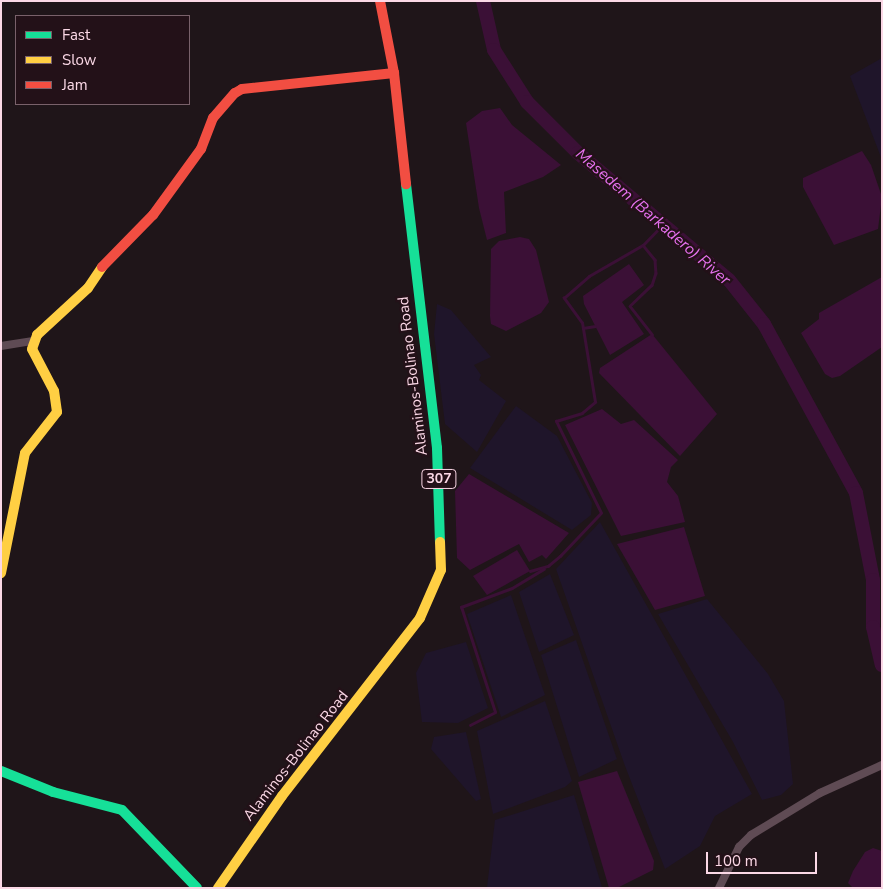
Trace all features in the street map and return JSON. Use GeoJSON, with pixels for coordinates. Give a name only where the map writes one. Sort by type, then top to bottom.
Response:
{"type":"FeatureCollection","features":[{"type":"Feature","properties":{"kind":"street","name":"Alaminos-Bolinao Road"},"geometry":{"type":"LineString","coordinates":[[218,888],[282,796],[420,618],[442,570],[437,448],[429,401],[394,73],[380,1]]}},
{"type":"Feature","properties":{"kind":"street"},"geometry":{"type":"LineString","coordinates":[[1,346],[32,341],[88,288],[109,257],[153,215],[201,149],[212,118],[235,93],[242,89],[394,73]]}},
{"type":"Feature","properties":{"kind":"street"},"geometry":{"type":"LineString","coordinates":[[1,573],[25,453],[57,412],[57,399],[36,359],[32,341]]}},
{"type":"Feature","properties":{"kind":"street"},"geometry":{"type":"LineString","coordinates":[[719,888],[740,846],[751,835],[820,793],[882,765]]}},
{"type":"Feature","properties":{"kind":"street"},"geometry":{"type":"LineString","coordinates":[[1,771],[53,792],[122,810],[197,888]]}},
{"type":"Feature","properties":{"kind":"shaded area"},"geometry":{"type":"Polygon","coordinates":[[[882,58],[882,160],[850,76],[882,58]]]}},
{"type":"Feature","properties":{"kind":"shaded area"},"geometry":{"type":"Polygon","coordinates":[[[500,108],[512,125],[561,165],[543,177],[504,192],[506,233],[487,240],[479,208],[466,123],[482,111],[500,108]]]}},
{"type":"Feature","properties":{"kind":"shaded area"},"geometry":{"type":"Polygon","coordinates":[[[862,151],[871,165],[882,197],[878,229],[834,245],[803,187],[803,178],[862,151]]]}},
{"type":"Feature","properties":{"kind":"shaded area"},"geometry":{"type":"Polygon","coordinates":[[[520,237],[529,239],[536,250],[549,302],[541,313],[506,331],[491,324],[491,249],[499,241],[520,237]]]}},
{"type":"Feature","properties":{"kind":"shaded area"},"geometry":{"type":"Polygon","coordinates":[[[629,264],[644,285],[622,302],[644,334],[610,355],[584,304],[583,296],[629,264]]]}},
{"type":"Feature","properties":{"kind":"shaded area"},"geometry":{"type":"Polygon","coordinates":[[[882,277],[882,347],[840,376],[832,378],[825,374],[801,333],[819,319],[819,313],[882,277]]]}},
{"type":"Feature","properties":{"kind":"shaded area"},"geometry":{"type":"Polygon","coordinates":[[[437,304],[451,310],[491,357],[474,365],[481,375],[479,380],[506,401],[477,452],[445,424],[434,334],[437,304]]]}},
{"type":"Feature","properties":{"kind":"shaded area"},"geometry":{"type":"Polygon","coordinates":[[[652,334],[717,414],[680,456],[599,373],[600,368],[652,334]]]}},
{"type":"Feature","properties":{"kind":"shaded area"},"geometry":{"type":"Polygon","coordinates":[[[516,406],[557,436],[592,503],[591,515],[572,530],[470,468],[516,406]]]}},
{"type":"Feature","properties":{"kind":"shaded area"},"geometry":{"type":"Polygon","coordinates":[[[602,409],[621,424],[634,420],[678,460],[671,467],[667,482],[678,496],[685,522],[621,536],[565,425],[602,409]]]}},
{"type":"Feature","properties":{"kind":"shaded area"},"geometry":{"type":"Polygon","coordinates":[[[469,474],[569,533],[546,559],[542,555],[529,562],[519,544],[470,570],[457,558],[455,491],[469,474]]]}},
{"type":"Feature","properties":{"kind":"shaded area"},"geometry":{"type":"Polygon","coordinates":[[[600,522],[752,794],[715,816],[700,846],[665,869],[625,766],[556,569],[600,522]]]}},
{"type":"Feature","properties":{"kind":"shaded area"},"geometry":{"type":"Polygon","coordinates":[[[684,527],[705,596],[655,610],[617,544],[684,527]]]}},
{"type":"Feature","properties":{"kind":"shaded area"},"geometry":{"type":"Polygon","coordinates":[[[517,550],[530,571],[487,595],[473,576],[517,550]]]}},
{"type":"Feature","properties":{"kind":"shaded area"},"geometry":{"type":"Polygon","coordinates":[[[550,574],[574,635],[539,652],[519,592],[550,574]]]}},
{"type":"Feature","properties":{"kind":"shaded area"},"geometry":{"type":"Polygon","coordinates":[[[511,595],[545,695],[501,717],[467,614],[511,595]]]}},
{"type":"Feature","properties":{"kind":"shaded area"},"geometry":{"type":"Polygon","coordinates":[[[707,599],[768,674],[784,701],[793,784],[781,795],[762,800],[733,742],[658,614],[707,599]]]}},
{"type":"Feature","properties":{"kind":"shaded area"},"geometry":{"type":"Polygon","coordinates":[[[576,640],[617,759],[579,777],[541,655],[576,640]]]}},
{"type":"Feature","properties":{"kind":"shaded area"},"geometry":{"type":"Polygon","coordinates":[[[466,642],[488,708],[458,723],[422,722],[416,673],[426,653],[466,642]]]}},
{"type":"Feature","properties":{"kind":"shaded area"},"geometry":{"type":"Polygon","coordinates":[[[545,701],[572,781],[565,787],[493,814],[477,731],[545,701]]]}},
{"type":"Feature","properties":{"kind":"shaded area"},"geometry":{"type":"Polygon","coordinates":[[[466,732],[481,799],[476,801],[431,749],[434,737],[466,732]]]}},
{"type":"Feature","properties":{"kind":"shaded area"},"geometry":{"type":"Polygon","coordinates":[[[617,771],[654,861],[653,870],[617,888],[609,888],[578,782],[617,771]]]}},
{"type":"Feature","properties":{"kind":"shaded area"},"geometry":{"type":"Polygon","coordinates":[[[574,795],[602,887],[487,887],[495,820],[574,795]]]}},
{"type":"Feature","properties":{"kind":"shaded area"},"geometry":{"type":"Polygon","coordinates":[[[873,848],[882,851],[882,888],[853,888],[848,883],[853,871],[865,852],[873,848]]]}},
{"type":"Feature","properties":{"kind":"waterway","name":"Masedem (Barkadero) River"},"geometry":{"type":"LineString","coordinates":[[483,1],[494,50],[527,102],[578,153],[729,280],[764,324],[856,493],[873,580],[873,627],[882,665]]}},
{"type":"Feature","properties":{"kind":"waterway"},"geometry":{"type":"LineString","coordinates":[[530,571],[548,566],[601,513],[556,421],[582,413],[595,402],[582,323],[564,298],[589,276],[643,245],[663,224]]}},
{"type":"Feature","properties":{"kind":"waterway"},"geometry":{"type":"LineString","coordinates":[[643,245],[655,260],[656,273],[652,285],[630,306],[652,334]]}},
{"type":"Feature","properties":{"kind":"waterway"},"geometry":{"type":"LineString","coordinates":[[583,328],[595,326]]}},
{"type":"Feature","properties":{"kind":"waterway"},"geometry":{"type":"LineString","coordinates":[[470,725],[495,712],[461,607],[512,588],[544,569]]}},
{"type":"Feature","properties":{"kind":"traffic: fast"},"geometry":{"type":"LineString","coordinates":[[406,184],[437,448],[440,542]]}},
{"type":"Feature","properties":{"kind":"traffic: fast"},"geometry":{"type":"LineString","coordinates":[[1,771],[53,792],[122,810],[197,888]]}},
{"type":"Feature","properties":{"kind":"traffic: slow"},"geometry":{"type":"LineString","coordinates":[[1,573],[25,453],[57,412],[54,391],[32,349],[37,335],[88,288],[102,267]]}},
{"type":"Feature","properties":{"kind":"traffic: slow"},"geometry":{"type":"LineString","coordinates":[[218,888],[282,796],[420,618],[441,570],[440,542]]}},
{"type":"Feature","properties":{"kind":"traffic: jam"},"geometry":{"type":"LineString","coordinates":[[380,1],[394,73],[406,184]]}},
{"type":"Feature","properties":{"kind":"traffic: jam"},"geometry":{"type":"LineString","coordinates":[[102,267],[153,215],[201,149],[213,118],[235,93],[242,89],[394,73]]}}]}
